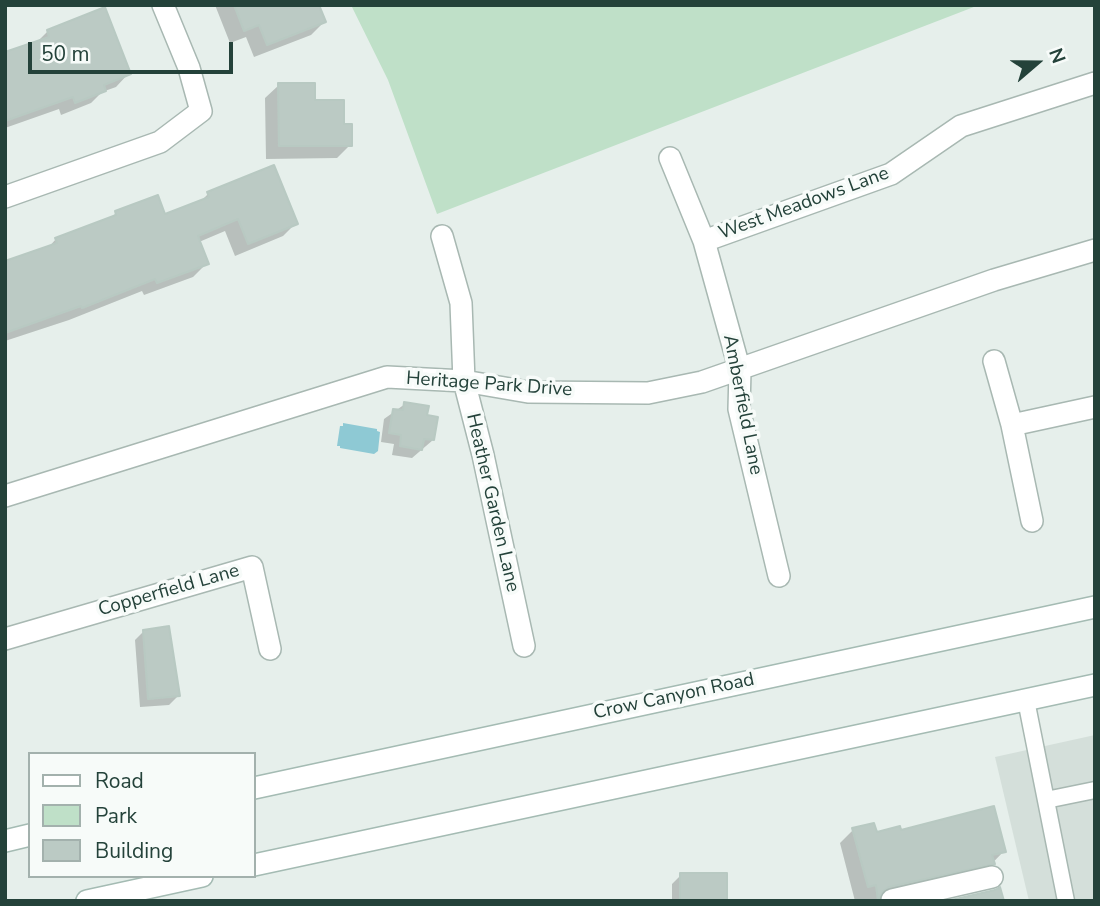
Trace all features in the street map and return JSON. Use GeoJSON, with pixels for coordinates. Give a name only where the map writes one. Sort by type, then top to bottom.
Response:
{"type":"FeatureCollection","features":[{"type":"Feature","properties":{"kind":"street"},"geometry":{"type":"LineString","coordinates":[[5,197],[160,142],[201,111],[189,68],[163,5]]}},
{"type":"Feature","properties":{"kind":"street","name":"West Meadows Lane"},"geometry":{"type":"LineString","coordinates":[[704,242],[891,174],[961,126],[1095,83]]}},
{"type":"Feature","properties":{"kind":"street","name":"Amberfield Lane"},"geometry":{"type":"LineString","coordinates":[[670,158],[704,242],[740,371],[739,409],[779,576]]}},
{"type":"Feature","properties":{"kind":"street","name":"Heather Garden Lane"},"geometry":{"type":"LineString","coordinates":[[442,236],[460,303],[464,381],[524,646]]}},
{"type":"Feature","properties":{"kind":"street","name":"Heritage Park Drive"},"geometry":{"type":"LineString","coordinates":[[5,496],[387,377],[464,381],[528,392],[648,393],[702,382],[740,371],[994,279],[1095,250]]}},
{"type":"Feature","properties":{"kind":"street"},"geometry":{"type":"LineString","coordinates":[[994,361],[1012,425],[1032,521]]}},
{"type":"Feature","properties":{"kind":"street"},"geometry":{"type":"LineString","coordinates":[[1012,425],[1095,407]]}},
{"type":"Feature","properties":{"kind":"street","name":"Copperfield Lane"},"geometry":{"type":"LineString","coordinates":[[5,639],[252,567],[270,649]]}},
{"type":"Feature","properties":{"kind":"street","name":"Crow Canyon Road"},"geometry":{"type":"LineString","coordinates":[[256,788],[1095,607]]}},
{"type":"Feature","properties":{"kind":"street"},"geometry":{"type":"LineString","coordinates":[[256,865],[1095,685]]}},
{"type":"Feature","properties":{"kind":"street"},"geometry":{"type":"LineString","coordinates":[[5,841],[28,835]]}},
{"type":"Feature","properties":{"kind":"street"},"geometry":{"type":"LineString","coordinates":[[892,900],[936,895],[992,877]]}},
{"type":"Feature","properties":{"kind":"street"},"geometry":{"type":"LineString","coordinates":[[87,901],[193,878]]}},
{"type":"Feature","properties":{"kind":"lane"},"geometry":{"type":"LineString","coordinates":[[1026,700],[1066,901]]}},
{"type":"Feature","properties":{"kind":"lane"},"geometry":{"type":"LineString","coordinates":[[1046,800],[1095,790]]}},
{"type":"Feature","properties":{"kind":"shaded area"},"geometry":{"type":"Polygon","coordinates":[[[1095,735],[1095,901],[1029,901],[995,757],[1095,735]]]}},
{"type":"Feature","properties":{"kind":"green space"},"geometry":{"type":"Polygon","coordinates":[[[351,5],[979,5],[437,214],[388,80],[351,5]]]}},
{"type":"Feature","properties":{"kind":"water"},"geometry":{"type":"Polygon","coordinates":[[[343,423],[377,429],[380,432],[378,451],[374,454],[337,446],[340,426],[343,426],[343,423]]]}},
{"type":"Feature","properties":{"kind":"building"},"geometry":{"type":"Polygon","coordinates":[[[234,5],[319,5],[326,22],[267,45],[259,25],[244,31],[234,5]]]}},
{"type":"Feature","properties":{"kind":"building"},"geometry":{"type":"Polygon","coordinates":[[[105,7],[131,74],[104,85],[106,91],[75,103],[73,97],[5,121],[5,52],[49,37],[47,30],[105,7]]]}},
{"type":"Feature","properties":{"kind":"building"},"geometry":{"type":"Polygon","coordinates":[[[278,83],[315,83],[315,100],[344,100],[344,124],[352,124],[352,146],[279,146],[278,83]]]}},
{"type":"Feature","properties":{"kind":"building"},"geometry":{"type":"Polygon","coordinates":[[[274,165],[298,224],[248,244],[238,219],[198,236],[209,264],[157,283],[155,279],[82,308],[81,306],[5,333],[5,261],[57,243],[55,238],[116,215],[115,211],[158,195],[165,214],[209,197],[207,192],[274,165]]]}},
{"type":"Feature","properties":{"kind":"building"},"geometry":{"type":"Polygon","coordinates":[[[404,402],[429,406],[427,415],[438,417],[434,440],[424,439],[422,450],[400,446],[401,435],[389,433],[393,409],[403,410],[404,402]]]}},
{"type":"Feature","properties":{"kind":"building"},"geometry":{"type":"Polygon","coordinates":[[[169,626],[180,696],[148,699],[143,630],[169,626]]]}},
{"type":"Feature","properties":{"kind":"building"},"geometry":{"type":"Polygon","coordinates":[[[994,806],[1006,852],[992,855],[995,864],[889,887],[883,891],[878,901],[876,885],[868,887],[852,828],[874,823],[877,832],[900,826],[901,830],[994,806]]]}},
{"type":"Feature","properties":{"kind":"building"},"geometry":{"type":"Polygon","coordinates":[[[680,873],[727,873],[727,901],[680,901],[680,873]]]}},
{"type":"Feature","properties":{"kind":"building"},"geometry":{"type":"Polygon","coordinates":[[[1000,887],[1004,901],[947,901],[995,890],[1000,887]]]}}]}
